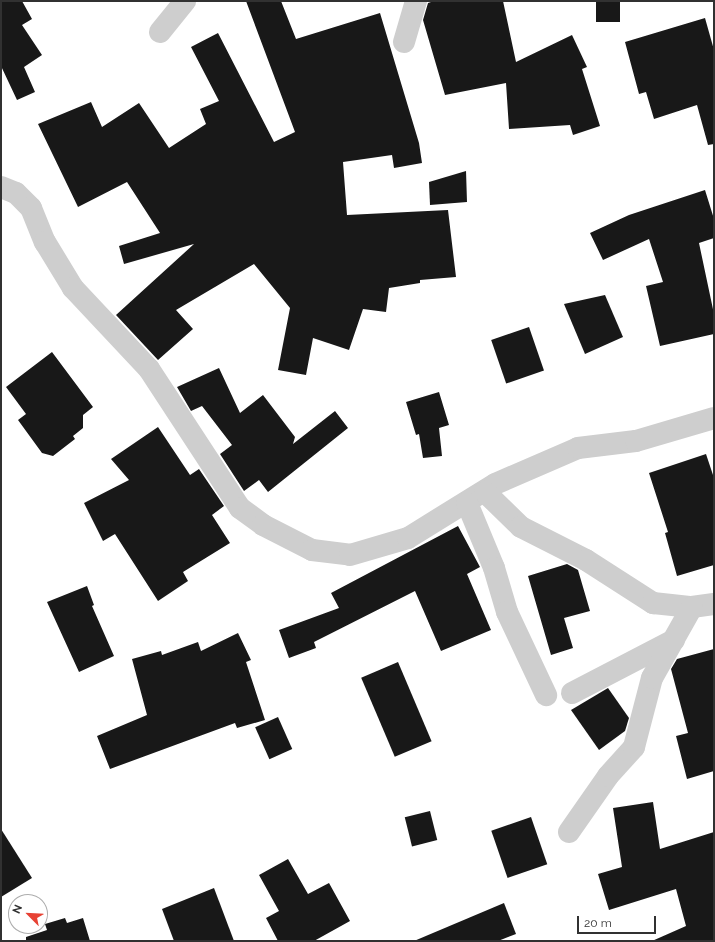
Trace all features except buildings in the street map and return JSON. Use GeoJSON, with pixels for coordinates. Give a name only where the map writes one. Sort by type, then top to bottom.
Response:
{"type":"FeatureCollection","features":[{"type":"Feature","properties":{"kind":"street"},"geometry":{"type":"LineString","coordinates":[[160,32],[185,1]]}},
{"type":"Feature","properties":{"kind":"street"},"geometry":{"type":"LineString","coordinates":[[404,42],[416,1]]}},
{"type":"Feature","properties":{"kind":"street"},"geometry":{"type":"LineString","coordinates":[[1,187],[16,193],[31,208],[45,242],[73,288],[149,369],[240,508],[263,525],[312,550],[350,555],[408,538],[485,492],[495,484],[578,448],[636,441],[714,418]]}},
{"type":"Feature","properties":{"kind":"street"},"geometry":{"type":"LineString","coordinates":[[485,492],[521,528],[586,560],[653,603],[692,607],[714,604]]}},
{"type":"Feature","properties":{"kind":"street"},"geometry":{"type":"LineString","coordinates":[[466,503],[494,568],[507,612],[546,696]]}},
{"type":"Feature","properties":{"kind":"street"},"geometry":{"type":"LineString","coordinates":[[569,832],[608,776],[634,747],[652,678],[675,640],[692,607]]}},
{"type":"Feature","properties":{"kind":"street"},"geometry":{"type":"LineString","coordinates":[[572,693],[675,640]]}}]}
